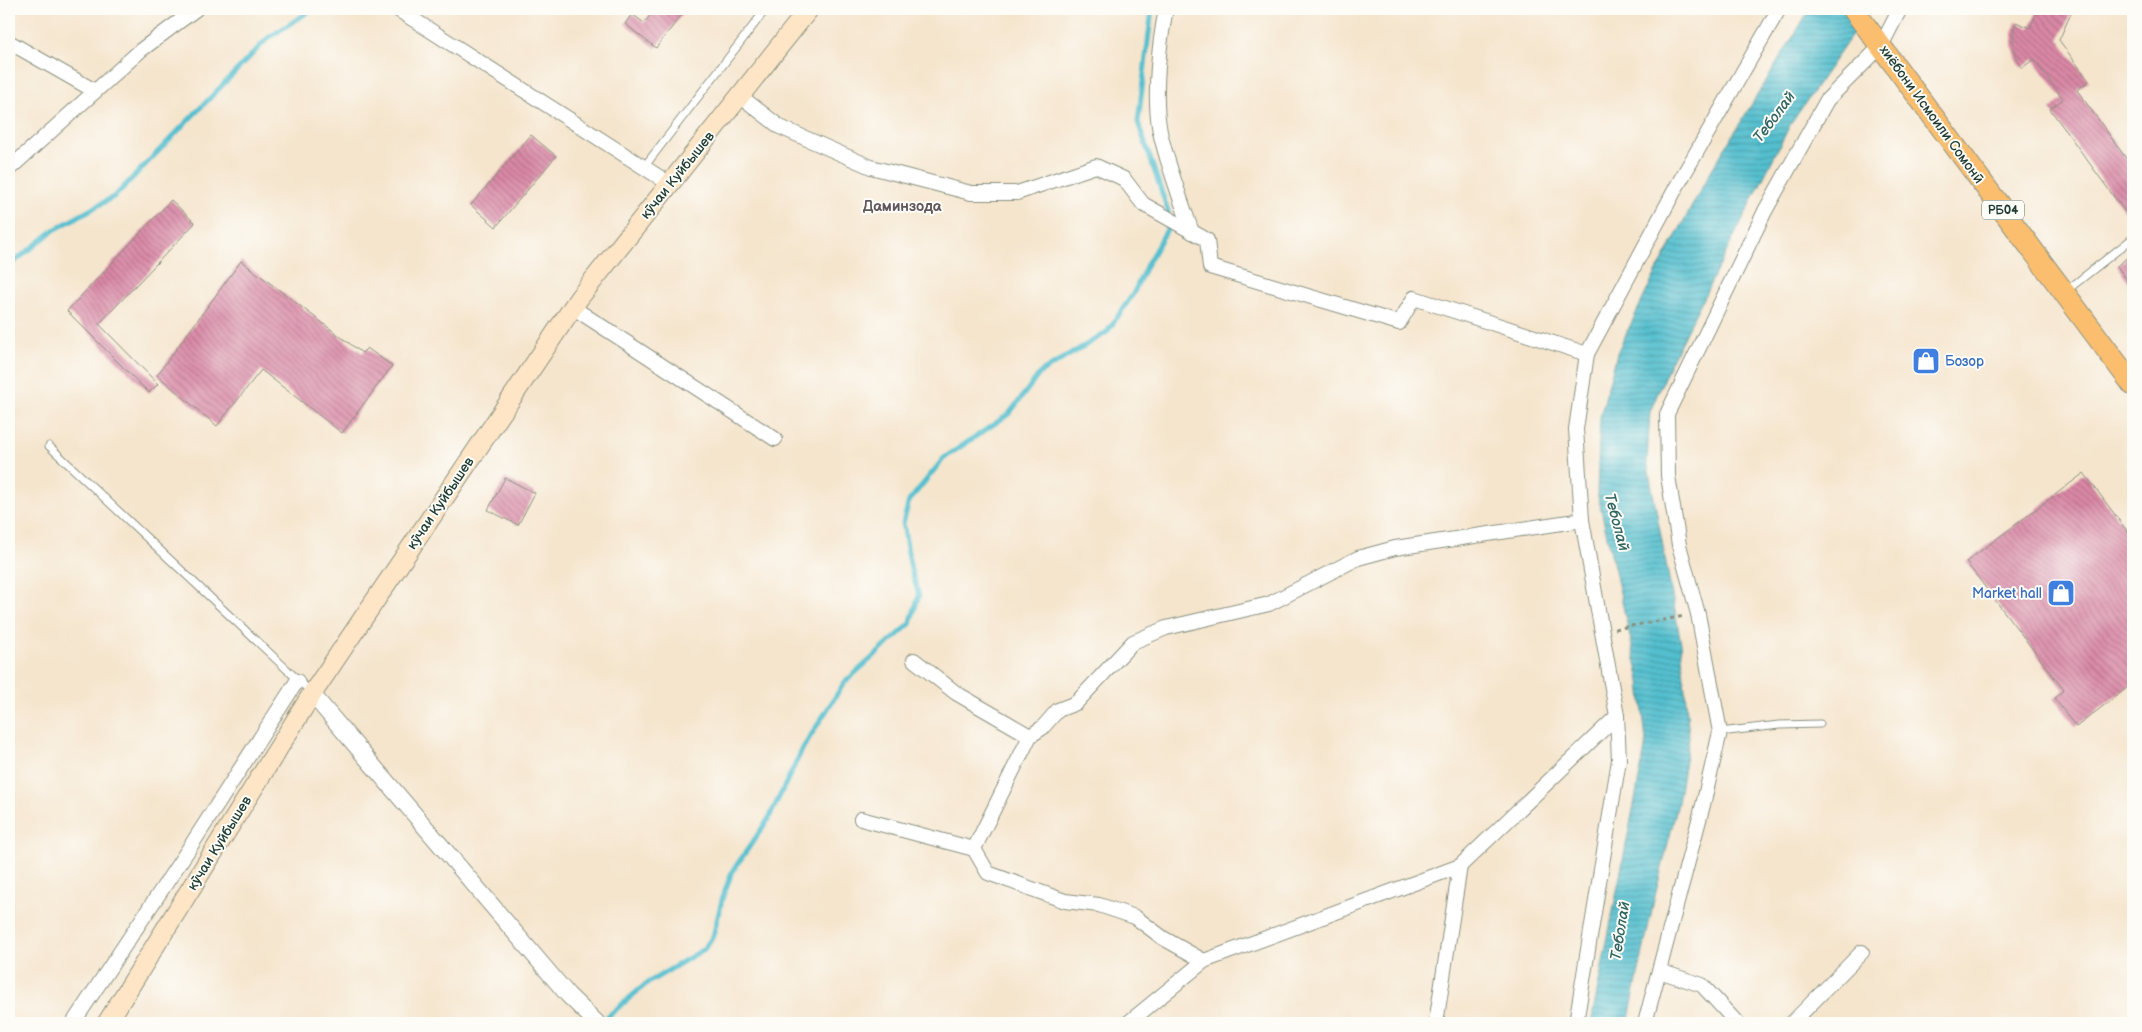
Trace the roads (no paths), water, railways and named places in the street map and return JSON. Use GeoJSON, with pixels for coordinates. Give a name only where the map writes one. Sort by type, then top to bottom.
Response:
{"type":"FeatureCollection","features":[{"type":"Feature","properties":{"kind":"main road","name":"кӯчаи Куйбышев"},"geometry":{"type":"LineString","coordinates":[[107,1023],[312,694],[572,307],[809,9]]}},
{"type":"Feature","properties":{"kind":"main road","name":"РБ04"},"geometry":{"type":"LineString","coordinates":[[1853,9],[1878,40]]}},
{"type":"Feature","properties":{"kind":"main road","name":"хиёбони Исмоили Сомонӣ"},"geometry":{"type":"LineString","coordinates":[[1878,40],[2133,385]]}},
{"type":"Feature","properties":{"kind":"street"},"geometry":{"type":"LineString","coordinates":[[9,169],[141,50],[196,9]]}},
{"type":"Feature","properties":{"kind":"street"},"geometry":{"type":"LineString","coordinates":[[396,9],[670,184]]}},
{"type":"Feature","properties":{"kind":"street"},"geometry":{"type":"LineString","coordinates":[[1166,9],[1157,85],[1160,131],[1192,232]]}},
{"type":"Feature","properties":{"kind":"street"},"geometry":{"type":"LineString","coordinates":[[1576,1023],[1619,760],[1617,716],[1582,520],[1576,429],[1588,354],[1677,186],[1779,9]]}},
{"type":"Feature","properties":{"kind":"street"},"geometry":{"type":"LineString","coordinates":[[1645,1023],[1703,805],[1720,732],[1698,614],[1679,545],[1668,476],[1667,414],[1764,211],[1827,100],[1878,40],[1900,9]]}},
{"type":"Feature","properties":{"kind":"street"},"geometry":{"type":"LineString","coordinates":[[9,42],[95,91]]}},
{"type":"Feature","properties":{"kind":"street"},"geometry":{"type":"LineString","coordinates":[[740,96],[780,127],[871,167],[971,193],[1017,193],[1096,166],[1124,179],[1143,204],[1207,240],[1210,267],[1399,323],[1414,298],[1588,354]]}},
{"type":"Feature","properties":{"kind":"street"},"geometry":{"type":"LineString","coordinates":[[572,307],[775,439]]}},
{"type":"Feature","properties":{"kind":"street"},"geometry":{"type":"LineString","coordinates":[[974,849],[1030,736],[1042,728],[1058,710],[1076,704],[1133,642],[1166,628],[1269,604],[1358,558],[1395,548],[1582,520]]}},
{"type":"Feature","properties":{"kind":"street"},"geometry":{"type":"LineString","coordinates":[[914,660],[956,694],[1030,736]]}},
{"type":"Feature","properties":{"kind":"street"},"geometry":{"type":"LineString","coordinates":[[73,1023],[180,863],[297,681]]}},
{"type":"Feature","properties":{"kind":"street"},"geometry":{"type":"LineString","coordinates":[[312,694],[568,995],[594,1021]]}},
{"type":"Feature","properties":{"kind":"street"},"geometry":{"type":"LineString","coordinates":[[1128,1023],[1204,961],[1460,866],[1617,716]]}},
{"type":"Feature","properties":{"kind":"street"},"geometry":{"type":"LineString","coordinates":[[861,819],[974,849],[988,873],[1065,900],[1099,905],[1135,917],[1163,938],[1204,961]]}},
{"type":"Feature","properties":{"kind":"street"},"geometry":{"type":"LineString","coordinates":[[1436,1023],[1460,866]]}},
{"type":"Feature","properties":{"kind":"street"},"geometry":{"type":"LineString","coordinates":[[1792,1023],[1862,952]]}},
{"type":"Feature","properties":{"kind":"street"},"geometry":{"type":"LineString","coordinates":[[1659,971],[1702,985],[1737,1023]]}},
{"type":"Feature","properties":{"kind":"lane"},"geometry":{"type":"LineString","coordinates":[[644,167],[766,9]]}},
{"type":"Feature","properties":{"kind":"lane"},"geometry":{"type":"LineString","coordinates":[[2064,292],[2133,238]]}},
{"type":"Feature","properties":{"kind":"lane"},"geometry":{"type":"LineString","coordinates":[[49,446],[312,694]]}},
{"type":"Feature","properties":{"kind":"lane"},"geometry":{"type":"LineString","coordinates":[[1720,732],[1779,725],[1820,724]]}},
{"type":"Feature","properties":{"kind":"water","name":"Теболай"},"geometry":{"type":"Polygon","coordinates":[[[1810,9],[1870,9],[1790,125],[1670,364],[1650,412],[1647,461],[1681,643],[1689,737],[1678,803],[1654,900],[1628,1023],[1591,1023],[1646,743],[1640,681],[1597,492],[1600,417],[1617,353],[1651,282],[1712,169],[1810,9]]]}},
{"type":"Feature","properties":{"kind":"waterway"},"geometry":{"type":"LineString","coordinates":[[9,266],[54,230],[115,196],[268,38],[313,9]]}},
{"type":"Feature","properties":{"kind":"waterway"},"geometry":{"type":"LineString","coordinates":[[600,1023],[646,984],[704,949],[713,936],[723,896],[732,872],[769,818],[803,748],[844,683],[910,624],[919,595],[911,570],[903,523],[909,501],[944,458],[1009,414],[1040,373],[1107,332],[1133,294],[1147,264],[1169,226],[1168,211],[1138,122],[1152,9]]}},
{"type":"Feature","properties":{"kind":"place","name":"Бозор"},"geometry":{"type":"Point","coordinates":[1926,361]}},
{"type":"Feature","properties":{"kind":"place","name":"Market hall"},"geometry":{"type":"Point","coordinates":[2061,593]}},
{"type":"Feature","properties":{"kind":"district","name":"Даминзода"},"geometry":{"type":"Point","coordinates":[902,206]}}]}
